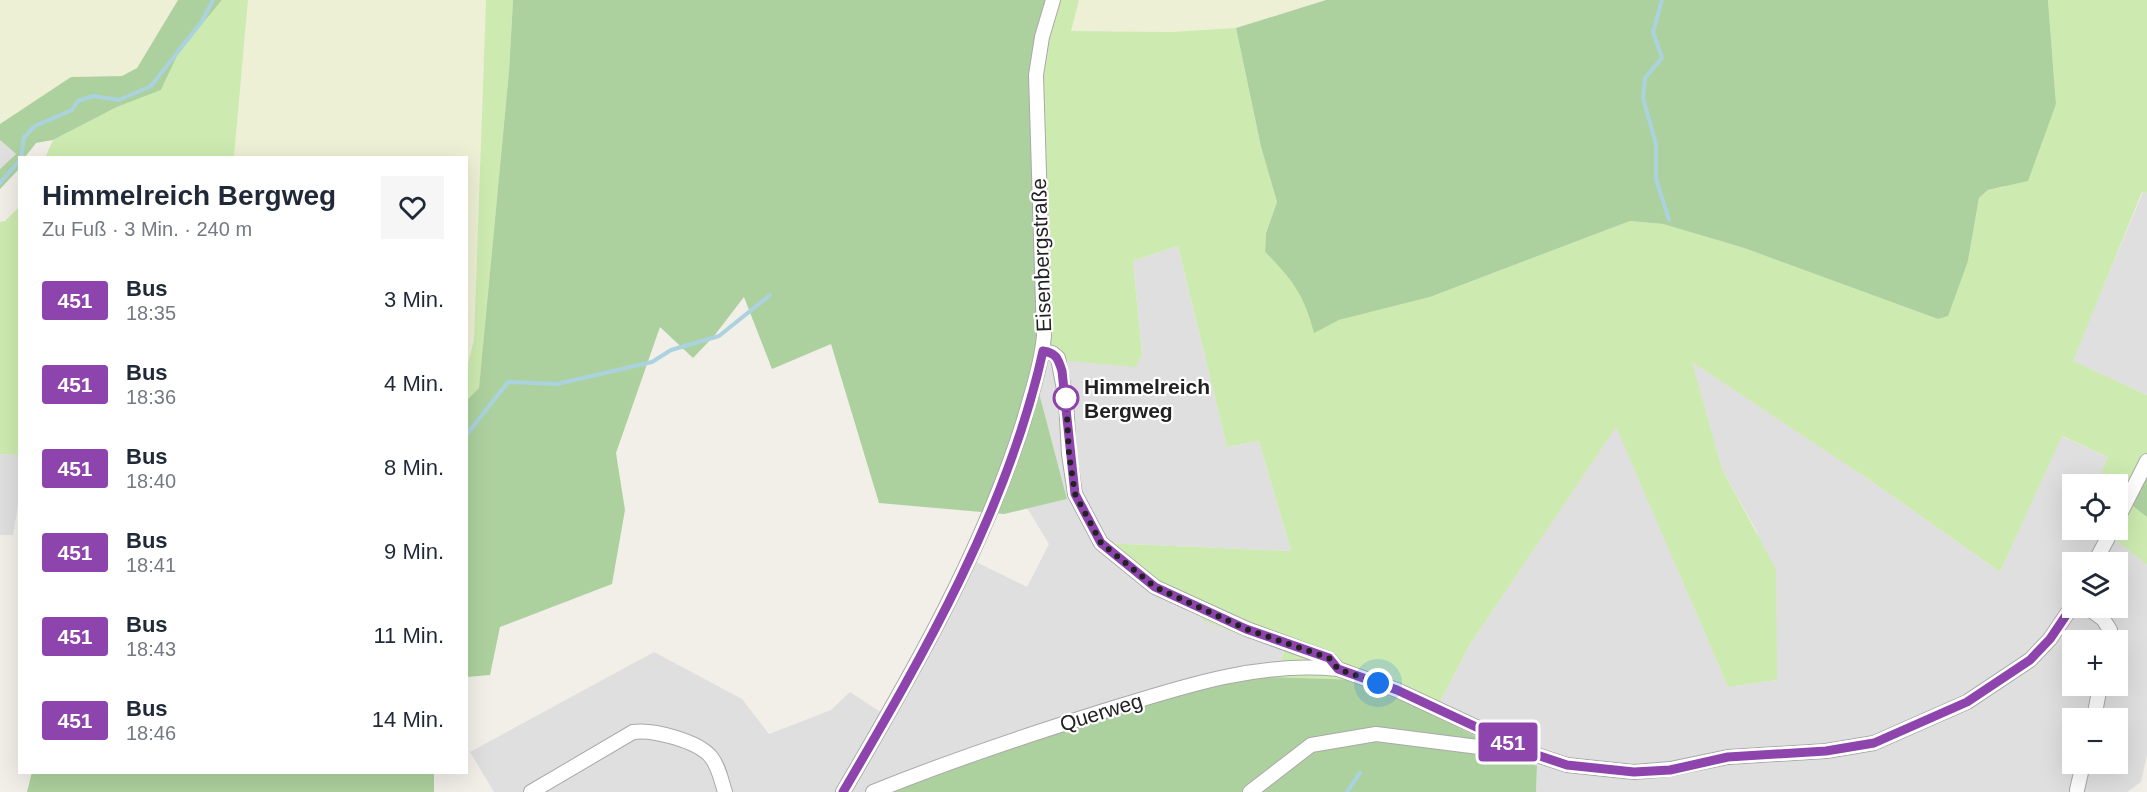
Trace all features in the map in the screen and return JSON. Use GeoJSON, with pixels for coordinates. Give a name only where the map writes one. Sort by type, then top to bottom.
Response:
{"type":"FeatureCollection","features":[{"type":"Feature","properties":{"kind":"street","name":"Eisenbergstraße"},"geometry":{"type":"LineString","coordinates":[[843,792],[890,711],[970,556],[1008,467],[1043,351],[1036,75],[1042,37],[1053,0]]}},
{"type":"Feature","properties":{"kind":"street"},"geometry":{"type":"LineString","coordinates":[[1043,351],[1052,353],[1058,358],[1066,400],[1069,454],[1075,494],[1101,543],[1155,587],[1246,629],[1329,658],[1338,669],[1397,690],[1534,754],[1567,765],[1634,772],[1670,770],[1728,757],[1826,751],[1874,743],[1967,702],[2030,660],[2050,639],[2064,618]]}},
{"type":"Feature","properties":{"kind":"street"},"geometry":{"type":"LineString","coordinates":[[2128,498],[2147,461]]}},
{"type":"Feature","properties":{"kind":"street","name":"Querweg"},"geometry":{"type":"LineString","coordinates":[[873,792],[1029,735],[1226,675],[1308,666],[1338,669]]}},
{"type":"Feature","properties":{"kind":"street"},"geometry":{"type":"LineString","coordinates":[[531,792],[633,732],[644,730],[663,733],[709,755],[717,766],[725,792]]}},
{"type":"Feature","properties":{"kind":"street"},"geometry":{"type":"LineString","coordinates":[[1250,792],[1311,745],[1376,734],[1534,754]]}},
{"type":"Feature","properties":{"kind":"street"},"geometry":{"type":"LineString","coordinates":[[2077,790],[2081,774]]}},
{"type":"Feature","properties":{"kind":"shaded area"},"geometry":{"type":"Polygon","coordinates":[[[0,140],[16,154],[0,169],[0,140]]]}},
{"type":"Feature","properties":{"kind":"shaded area"},"geometry":{"type":"Polygon","coordinates":[[[2143,192],[2147,193],[2147,395],[2072,361],[2143,192]]]}},
{"type":"Feature","properties":{"kind":"shaded area"},"geometry":{"type":"Polygon","coordinates":[[[1178,246],[1227,447],[1259,441],[1291,551],[1104,543],[1243,636],[1285,648],[1280,664],[1267,677],[1232,682],[1037,739],[891,792],[494,792],[470,752],[654,652],[742,699],[769,734],[831,710],[850,692],[890,718],[972,560],[1027,587],[1049,544],[1027,508],[1067,499],[1033,370],[1036,358],[1142,354],[1133,261],[1178,246]]]}},
{"type":"Feature","properties":{"kind":"shaded area"},"geometry":{"type":"Polygon","coordinates":[[[1691,361],[1874,483],[2000,572],[2061,436],[2108,457],[2102,474],[2062,474],[2062,540],[2116,540],[2147,565],[2147,755],[2141,782],[2127,792],[1536,792],[1537,766],[1433,715],[1469,646],[1616,426],[1728,687],[1777,680],[1757,532],[1722,469],[1691,361]]]}},
{"type":"Feature","properties":{"kind":"shaded area"},"geometry":{"type":"Polygon","coordinates":[[[0,454],[18,455],[18,506],[13,535],[0,535],[0,454]]]}},
{"type":"Feature","properties":{"kind":"green space"},"geometry":{"type":"Polygon","coordinates":[[[0,0],[178,0],[137,67],[122,76],[86,76],[0,124],[0,0]]]}},
{"type":"Feature","properties":{"kind":"green space"},"geometry":{"type":"Polygon","coordinates":[[[178,0],[222,0],[179,52],[161,90],[117,107],[53,140],[36,143],[26,156],[18,156],[18,170],[0,189],[0,169],[16,154],[0,140],[0,124],[71,77],[122,76],[137,68],[178,0]]]}},
{"type":"Feature","properties":{"kind":"green space"},"geometry":{"type":"Polygon","coordinates":[[[222,0],[248,0],[234,156],[46,156],[53,140],[117,107],[161,90],[179,52],[222,0]]]}},
{"type":"Feature","properties":{"kind":"green space"},"geometry":{"type":"Polygon","coordinates":[[[248,0],[486,0],[474,340],[468,363],[468,156],[234,156],[248,0]]]}},
{"type":"Feature","properties":{"kind":"green space"},"geometry":{"type":"Polygon","coordinates":[[[486,0],[513,0],[509,71],[479,389],[468,400],[468,363],[474,340],[486,0]]]}},
{"type":"Feature","properties":{"kind":"green space"},"geometry":{"type":"Polygon","coordinates":[[[513,0],[1048,0],[1043,16],[1040,336],[1033,370],[1067,499],[1004,514],[879,503],[831,344],[772,369],[744,297],[714,336],[693,358],[660,327],[616,453],[625,510],[612,584],[500,627],[490,675],[468,677],[468,399],[479,388],[509,71],[513,0]]]}},
{"type":"Feature","properties":{"kind":"green space"},"geometry":{"type":"Polygon","coordinates":[[[1048,0],[1079,0],[1071,31],[1170,32],[1236,28],[1261,147],[1277,202],[1266,233],[1265,252],[1287,274],[1306,302],[1314,332],[1339,320],[1430,297],[1630,221],[1663,224],[1744,248],[1938,319],[1968,261],[1979,198],[1988,190],[2004,187],[2056,104],[2048,0],[2147,0],[2147,193],[2142,192],[2073,361],[2147,395],[2147,472],[2130,504],[2147,517],[2147,565],[2116,540],[2128,540],[2128,474],[2101,474],[2108,457],[2062,436],[2000,572],[1874,483],[1692,362],[1722,469],[1776,569],[1777,680],[1728,687],[1616,427],[1469,646],[1433,715],[1361,680],[1267,677],[1280,664],[1285,648],[1243,636],[1205,621],[1103,543],[1291,551],[1259,441],[1227,447],[1178,246],[1133,261],[1142,354],[1136,367],[1036,358],[1035,193],[1048,0]]]}},
{"type":"Feature","properties":{"kind":"green space"},"geometry":{"type":"Polygon","coordinates":[[[1079,0],[1326,0],[1236,28],[1170,32],[1071,31],[1079,0]]]}},
{"type":"Feature","properties":{"kind":"green space"},"geometry":{"type":"Polygon","coordinates":[[[1326,0],[2048,0],[2056,104],[2028,181],[1988,190],[1979,198],[1968,261],[1948,316],[1938,319],[1744,248],[1663,224],[1630,221],[1430,297],[1339,320],[1314,333],[1306,308],[1296,289],[1265,252],[1266,233],[1277,202],[1261,147],[1236,28],[1326,0]]]}},
{"type":"Feature","properties":{"kind":"green space"},"geometry":{"type":"Polygon","coordinates":[[[18,208],[18,455],[0,454],[0,222],[5,221],[18,208]]]}},
{"type":"Feature","properties":{"kind":"green space"},"geometry":{"type":"Polygon","coordinates":[[[2147,472],[2147,517],[2130,504],[2147,472]]]}},
{"type":"Feature","properties":{"kind":"green space"},"geometry":{"type":"Polygon","coordinates":[[[1267,677],[1361,680],[1537,766],[1536,792],[891,792],[1030,741],[1125,710],[1172,696],[1267,677]]]}},
{"type":"Feature","properties":{"kind":"green space"},"geometry":{"type":"Polygon","coordinates":[[[32,774],[434,774],[434,792],[27,792],[32,774]]]}},
{"type":"Feature","properties":{"kind":"waterway"},"geometry":{"type":"LineString","coordinates":[[21,156],[24,137],[35,126],[72,110],[78,101],[93,96],[119,100],[151,86],[202,21],[213,0]]}},
{"type":"Feature","properties":{"kind":"waterway"},"geometry":{"type":"LineString","coordinates":[[1662,0],[1653,32],[1662,58],[1645,78],[1643,98],[1656,144],[1656,179],[1669,220]]}},
{"type":"Feature","properties":{"kind":"waterway"},"geometry":{"type":"LineString","coordinates":[[0,183],[18,162]]}},
{"type":"Feature","properties":{"kind":"waterway"},"geometry":{"type":"LineString","coordinates":[[468,433],[508,382],[557,384],[652,362],[671,350],[719,336],[770,295]]}},
{"type":"Feature","properties":{"kind":"waterway"},"geometry":{"type":"LineString","coordinates":[[1347,792],[1360,773]]}},
{"type":"Feature","properties":{"kind":"bus line","name":"451"},"geometry":{"type":"LineString","coordinates":[[843,792],[890,711],[970,556],[1004,478],[1031,397],[1043,351],[1052,353],[1058,358],[1062,371],[1075,494],[1101,543],[1155,587],[1246,629],[1329,658],[1338,669],[1397,690],[1534,754],[1567,765],[1603,771],[1670,770],[1728,757],[1826,751],[1874,743],[1967,702],[2030,660],[2050,639],[2064,618]]}},
{"type":"Feature","properties":{"kind":"place","name":"Himmelreich Bergweg"},"geometry":{"type":"Point","coordinates":[1066,398]}},
{"type":"Feature","properties":{"kind":"route"},"geometry":{"type":"LineString","coordinates":[[1066,398],[1069,454],[1075,494],[1101,543],[1155,587],[1246,629],[1329,658],[1338,669],[1378,683]]}}]}
